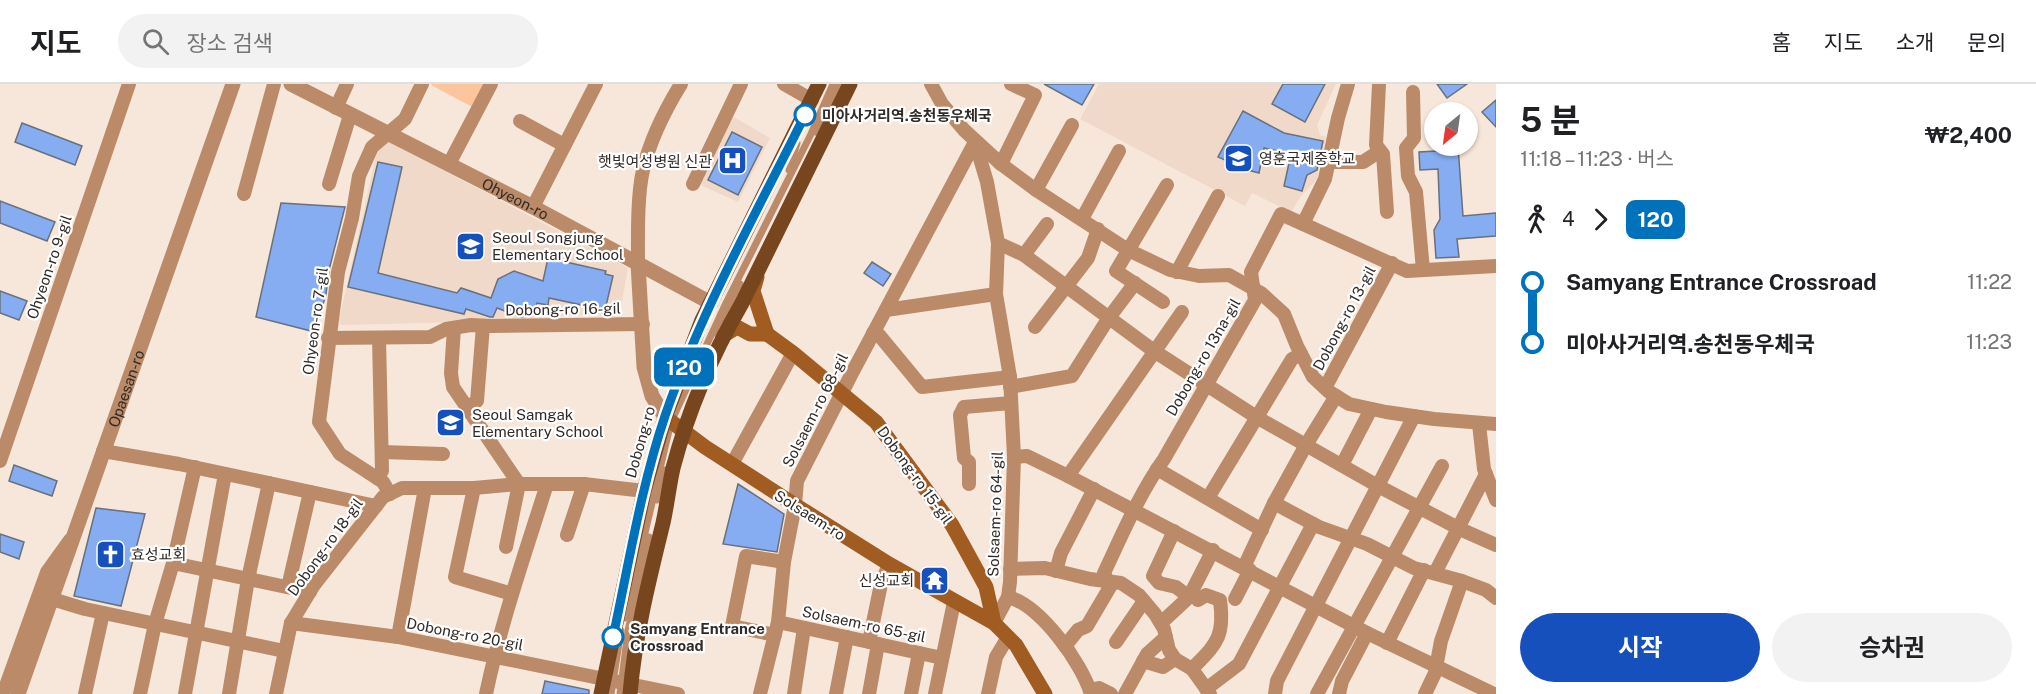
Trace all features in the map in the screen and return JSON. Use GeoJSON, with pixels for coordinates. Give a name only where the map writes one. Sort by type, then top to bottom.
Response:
{"type":"FeatureCollection","features":[{"type":"Feature","properties":{"kind":"main road","name":"Dobong-ro"},"geometry":{"type":"LineString","coordinates":[[616,688],[640,616],[664,516],[673,468],[675,425],[696,335],[819,84]]}},
{"type":"Feature","properties":{"kind":"main road","name":"Dobong-ro"},"geometry":{"type":"LineString","coordinates":[[616,688],[644,491],[675,425],[699,391],[756,265],[776,236],[850,84]]}},
{"type":"Feature","properties":{"kind":"main road"},"geometry":{"type":"LineString","coordinates":[[724,335],[737,327],[750,334],[766,334],[753,291],[756,265]]}},
{"type":"Feature","properties":{"kind":"main road","name":"Dobong-ro 15-gil"},"geometry":{"type":"LineString","coordinates":[[766,334],[793,353],[876,422],[952,525],[986,587],[994,623]]}},
{"type":"Feature","properties":{"kind":"main road","name":"Solsaem-ro"},"geometry":{"type":"LineString","coordinates":[[675,425],[795,506],[889,564],[994,623],[1016,645],[1044,694]]}},
{"type":"Feature","properties":{"kind":"street","name":"Ohyeon-ro 9-gil"},"geometry":{"type":"LineString","coordinates":[[0,461],[129,84]]}},
{"type":"Feature","properties":{"kind":"street","name":"Opaesan-ro"},"geometry":{"type":"LineString","coordinates":[[18,694],[233,84]]}},
{"type":"Feature","properties":{"kind":"street"},"geometry":{"type":"LineString","coordinates":[[244,194],[274,84]]}},
{"type":"Feature","properties":{"kind":"street","name":"Ohyeon-ro"},"geometry":{"type":"LineString","coordinates":[[291,84],[533,207],[711,303]]}},
{"type":"Feature","properties":{"kind":"street"},"geometry":{"type":"LineString","coordinates":[[329,184],[347,84]]}},
{"type":"Feature","properties":{"kind":"street","name":"Ohyeon-ro 7-gil"},"geometry":{"type":"LineString","coordinates":[[390,494],[383,482],[340,454],[319,422],[338,272],[352,218],[359,176],[372,147],[405,119],[422,84]]}},
{"type":"Feature","properties":{"kind":"street"},"geometry":{"type":"LineString","coordinates":[[449,164],[491,84]]}},
{"type":"Feature","properties":{"kind":"street"},"geometry":{"type":"LineString","coordinates":[[533,207],[596,84]]}},
{"type":"Feature","properties":{"kind":"street"},"geometry":{"type":"LineString","coordinates":[[675,425],[652,396],[644,368],[638,235],[643,171],[659,125],[681,84]]}},
{"type":"Feature","properties":{"kind":"street"},"geometry":{"type":"LineString","coordinates":[[693,184],[741,84]]}},
{"type":"Feature","properties":{"kind":"street"},"geometry":{"type":"LineString","coordinates":[[784,84],[812,100]]}},
{"type":"Feature","properties":{"kind":"street","name":"Dobong-ro 13-gil"},"geometry":{"type":"LineString","coordinates":[[932,84],[942,104],[975,142],[1036,190],[1128,250],[1177,272],[1199,276],[1229,275],[1261,293],[1284,314],[1313,377],[1330,392],[1349,404],[1414,416],[1496,424]]}},
{"type":"Feature","properties":{"kind":"street"},"geometry":{"type":"LineString","coordinates":[[1001,164],[1035,96],[1011,84]]}},
{"type":"Feature","properties":{"kind":"street"},"geometry":{"type":"LineString","coordinates":[[1348,84],[1325,179],[1303,224],[1407,271],[1496,266]]}},
{"type":"Feature","properties":{"kind":"street"},"geometry":{"type":"LineString","coordinates":[[1379,84],[1376,145],[1383,154],[1387,212]]}},
{"type":"Feature","properties":{"kind":"street"},"geometry":{"type":"LineString","coordinates":[[1413,92],[1414,138],[1406,148],[1408,176],[1416,192],[1423,270]]}},
{"type":"Feature","properties":{"kind":"street"},"geometry":{"type":"LineString","coordinates":[[520,121],[564,145]]}},
{"type":"Feature","properties":{"kind":"street"},"geometry":{"type":"LineString","coordinates":[[1036,190],[1072,125]]}},
{"type":"Feature","properties":{"kind":"street","name":"Solsaem-ro 64-gil"},"geometry":{"type":"LineString","coordinates":[[975,142],[987,182],[998,243],[996,294],[1010,382],[1014,457],[1008,597],[994,623]]}},
{"type":"Feature","properties":{"kind":"street","name":"Solsaem-ro 68-gil"},"geometry":{"type":"LineString","coordinates":[[760,694],[777,628],[784,562],[798,481],[873,333],[975,142]]}},
{"type":"Feature","properties":{"kind":"street"},"geometry":{"type":"LineString","coordinates":[[1082,219],[1119,151]]}},
{"type":"Feature","properties":{"kind":"street"},"geometry":{"type":"LineString","coordinates":[[1329,160],[1363,162],[1380,151]]}},
{"type":"Feature","properties":{"kind":"street"},"geometry":{"type":"LineString","coordinates":[[1163,302],[1116,271],[1167,185]]}},
{"type":"Feature","properties":{"kind":"street"},"geometry":{"type":"LineString","coordinates":[[1177,272],[1218,196]]}},
{"type":"Feature","properties":{"kind":"street","name":"Dobong-ro 13na-gil"},"geometry":{"type":"LineString","coordinates":[[1108,581],[1104,573],[1134,511],[1255,300],[1251,272],[1281,214],[1303,224]]}},
{"type":"Feature","properties":{"kind":"street"},"geometry":{"type":"LineString","coordinates":[[1024,255],[1047,224]]}},
{"type":"Feature","properties":{"kind":"street"},"geometry":{"type":"LineString","coordinates":[[1035,327],[1088,258],[1098,229]]}},
{"type":"Feature","properties":{"kind":"street"},"geometry":{"type":"LineString","coordinates":[[998,243],[1024,255],[1108,319],[1258,418],[1378,486],[1496,545]]}},
{"type":"Feature","properties":{"kind":"street","name":"Dobong-ro 13-gil"},"geometry":{"type":"LineString","coordinates":[[1235,599],[1274,503],[1306,445],[1392,263]]}},
{"type":"Feature","properties":{"kind":"street"},"geometry":{"type":"LineString","coordinates":[[873,333],[879,336],[922,387],[1072,376],[1108,319],[1135,283]]}},
{"type":"Feature","properties":{"kind":"street"},"geometry":{"type":"LineString","coordinates":[[886,310],[996,294]]}},
{"type":"Feature","properties":{"kind":"street"},"geometry":{"type":"LineString","coordinates":[[1068,476],[1182,312]]}},
{"type":"Feature","properties":{"kind":"street","name":"Dobong-ro 16-gil"},"geometry":{"type":"LineString","coordinates":[[328,338],[430,337],[446,329],[471,325],[643,324]]}},
{"type":"Feature","properties":{"kind":"street"},"geometry":{"type":"LineString","coordinates":[[467,408],[477,401],[483,326]]}},
{"type":"Feature","properties":{"kind":"street"},"geometry":{"type":"LineString","coordinates":[[454,328],[451,373],[453,387],[519,484],[506,547]]}},
{"type":"Feature","properties":{"kind":"street"},"geometry":{"type":"LineString","coordinates":[[377,478],[382,471],[379,338]]}},
{"type":"Feature","properties":{"kind":"street"},"geometry":{"type":"LineString","coordinates":[[732,465],[793,353]]}},
{"type":"Feature","properties":{"kind":"street","name":"Dobong-ro 13-gil"},"geometry":{"type":"LineString","coordinates":[[1208,498],[1292,359],[1301,354]]}},
{"type":"Feature","properties":{"kind":"street","name":"Solsaem-ro 64-gil"},"geometry":{"type":"LineString","coordinates":[[969,484],[969,462],[964,458],[960,415],[964,407],[1011,403]]}},
{"type":"Feature","properties":{"kind":"street"},"geometry":{"type":"LineString","coordinates":[[1342,465],[1371,409]]}},
{"type":"Feature","properties":{"kind":"street"},"geometry":{"type":"LineString","coordinates":[[1275,694],[1277,681],[1414,416]]}},
{"type":"Feature","properties":{"kind":"street"},"geometry":{"type":"LineString","coordinates":[[1479,424],[1486,474],[1496,500]]}},
{"type":"Feature","properties":{"kind":"street"},"geometry":{"type":"LineString","coordinates":[[103,451],[195,467],[376,506]]}},
{"type":"Feature","properties":{"kind":"street"},"geometry":{"type":"LineString","coordinates":[[382,452],[443,454]]}},
{"type":"Feature","properties":{"kind":"street"},"geometry":{"type":"LineString","coordinates":[[1014,457],[1028,456],[1213,550],[1367,633],[1436,666],[1494,690]]}},
{"type":"Feature","properties":{"kind":"street"},"geometry":{"type":"LineString","coordinates":[[1317,694],[1442,466]]}},
{"type":"Feature","properties":{"kind":"street"},"geometry":{"type":"LineString","coordinates":[[140,694],[155,624],[173,563],[195,467]]}},
{"type":"Feature","properties":{"kind":"street"},"geometry":{"type":"LineString","coordinates":[[1157,469],[1262,530]]}},
{"type":"Feature","properties":{"kind":"street"},"geometry":{"type":"LineString","coordinates":[[185,694],[225,474]]}},
{"type":"Feature","properties":{"kind":"street"},"geometry":{"type":"LineString","coordinates":[[1388,643],[1486,474]]}},
{"type":"Feature","properties":{"kind":"street"},"geometry":{"type":"LineString","coordinates":[[230,694],[248,579],[269,483]]}},
{"type":"Feature","properties":{"kind":"street","name":"Dobong-ro 18-gil"},"geometry":{"type":"LineString","coordinates":[[276,694],[291,623],[310,592],[383,497],[402,488],[474,488],[519,484],[584,484],[644,491]]}},
{"type":"Feature","properties":{"kind":"street"},"geometry":{"type":"LineString","coordinates":[[486,694],[494,656],[512,594],[547,484]]}},
{"type":"Feature","properties":{"kind":"street"},"geometry":{"type":"LineString","coordinates":[[567,535],[584,484]]}},
{"type":"Feature","properties":{"kind":"street"},"geometry":{"type":"LineString","coordinates":[[398,637],[425,488]]}},
{"type":"Feature","properties":{"kind":"street"},"geometry":{"type":"LineString","coordinates":[[474,488],[455,577],[512,594]]}},
{"type":"Feature","properties":{"kind":"street"},"geometry":{"type":"LineString","coordinates":[[1056,571],[1061,554],[1094,489]]}},
{"type":"Feature","properties":{"kind":"street"},"geometry":{"type":"LineString","coordinates":[[288,587],[310,492]]}},
{"type":"Feature","properties":{"kind":"street"},"geometry":{"type":"LineString","coordinates":[[1274,503],[1313,524],[1351,538],[1414,568],[1462,581],[1486,590],[1496,597]]}},
{"type":"Feature","properties":{"kind":"street"},"geometry":{"type":"LineString","coordinates":[[1010,569],[1045,568],[1121,582],[1144,601],[1161,623],[1169,650],[1175,659],[1191,669],[1208,692],[1239,664],[1313,524]]}},
{"type":"Feature","properties":{"kind":"street"},"geometry":{"type":"LineString","coordinates":[[1174,531],[1153,576],[1159,583],[1176,587],[1198,600],[1206,595],[1220,600],[1222,618],[1217,643],[1191,669]]}},
{"type":"Feature","properties":{"kind":"street"},"geometry":{"type":"LineString","coordinates":[[3,694],[47,572],[75,532]]}},
{"type":"Feature","properties":{"kind":"street"},"geometry":{"type":"LineString","coordinates":[[1161,623],[1190,594],[1213,550]]}},
{"type":"Feature","properties":{"kind":"street","name":"Solsaem-ro 65-gil"},"geometry":{"type":"LineString","coordinates":[[784,562],[746,556],[732,626],[804,628],[942,658]]}},
{"type":"Feature","properties":{"kind":"street"},"geometry":{"type":"LineString","coordinates":[[173,563],[310,592]]}},
{"type":"Feature","properties":{"kind":"street"},"geometry":{"type":"LineString","coordinates":[[869,694],[881,584],[889,564]]}},
{"type":"Feature","properties":{"kind":"street"},"geometry":{"type":"LineString","coordinates":[[1065,646],[1078,630],[1087,626],[1110,587],[1108,581]]}},
{"type":"Feature","properties":{"kind":"street"},"geometry":{"type":"LineString","coordinates":[[1425,694],[1435,673],[1442,641],[1462,581]]}},
{"type":"Feature","properties":{"kind":"street"},"geometry":{"type":"LineString","coordinates":[[1008,597],[1017,599],[1035,613],[1065,646],[1086,678],[1091,692],[1099,688],[1112,694]]}},
{"type":"Feature","properties":{"kind":"street"},"geometry":{"type":"LineString","coordinates":[[52,599],[103,613],[284,651]]}},
{"type":"Feature","properties":{"kind":"street"},"geometry":{"type":"LineString","coordinates":[[1116,642],[1144,601]]}},
{"type":"Feature","properties":{"kind":"street","name":"Solsaem-ro 65-gil"},"geometry":{"type":"LineString","coordinates":[[935,694],[954,602]]}},
{"type":"Feature","properties":{"kind":"street"},"geometry":{"type":"LineString","coordinates":[[85,694],[103,613]]}},
{"type":"Feature","properties":{"kind":"street","name":"Dobong-ro 20-gil"},"geometry":{"type":"LineString","coordinates":[[291,623],[398,637],[494,656],[616,688],[678,694]]}},
{"type":"Feature","properties":{"kind":"street"},"geometry":{"type":"LineString","coordinates":[[794,694],[804,628]]}},
{"type":"Feature","properties":{"kind":"street"},"geometry":{"type":"LineString","coordinates":[[1338,694],[1342,681],[1367,633]]}},
{"type":"Feature","properties":{"kind":"street"},"geometry":{"type":"LineString","coordinates":[[836,694],[847,637]]}},
{"type":"Feature","properties":{"kind":"street"},"geometry":{"type":"LineString","coordinates":[[988,694],[996,657],[1008,637]]}},
{"type":"Feature","properties":{"kind":"street"},"geometry":{"type":"LineString","coordinates":[[1125,694],[1143,661],[1156,644],[1166,637]]}},
{"type":"Feature","properties":{"kind":"street"},"geometry":{"type":"LineString","coordinates":[[911,694],[919,653]]}},
{"type":"Feature","properties":{"kind":"street"},"geometry":{"type":"LineString","coordinates":[[1143,661],[1163,667],[1175,659]]}},
{"type":"Feature","properties":{"kind":"lane"},"geometry":{"type":"LineString","coordinates":[[675,425],[726,303],[833,84]]}},
{"type":"Feature","properties":{"kind":"lane"},"geometry":{"type":"LineString","coordinates":[[675,425],[740,285],[756,265],[840,84]]}},
{"type":"Feature","properties":{"kind":"lane"},"geometry":{"type":"LineString","coordinates":[[786,184],[805,115]]}},
{"type":"Feature","properties":{"kind":"lane"},"geometry":{"type":"LineString","coordinates":[[743,239],[776,202]]}},
{"type":"Feature","properties":{"kind":"lane"},"geometry":{"type":"LineString","coordinates":[[733,319],[740,285]]}},
{"type":"Feature","properties":{"kind":"shaded area"},"geometry":{"type":"Polygon","coordinates":[[[432,84],[490,84],[476,109],[432,84]]]}},
{"type":"Feature","properties":{"kind":"shaded area","name":"영훈국제중학교"},"geometry":{"type":"Polygon","coordinates":[[[1099,84],[1336,84],[1317,125],[1320,135],[1326,137],[1317,179],[1301,196],[1291,212],[1252,193],[1245,206],[1080,119],[1099,84]]]}},
{"type":"Feature","properties":{"kind":"shaded area","name":"햇빛여성병원 신관"},"geometry":{"type":"Polygon","coordinates":[[[727,113],[770,138],[738,202],[698,184],[727,113]]]}},
{"type":"Feature","properties":{"kind":"shaded area","name":"Seoul Songjung Elementary School"},"geometry":{"type":"Polygon","coordinates":[[[388,141],[628,268],[620,312],[506,321],[341,325],[339,320],[377,151],[388,141]]]}},
{"type":"Feature","properties":{"kind":"building"},"geometry":{"type":"Polygon","coordinates":[[[1044,84],[1094,84],[1082,105],[1044,84]]]}},
{"type":"Feature","properties":{"kind":"building"},"geometry":{"type":"Polygon","coordinates":[[[1283,84],[1325,84],[1305,122],[1272,104],[1283,84]]]}},
{"type":"Feature","properties":{"kind":"building"},"geometry":{"type":"Polygon","coordinates":[[[1437,84],[1467,84],[1447,98],[1437,84]]]}},
{"type":"Feature","properties":{"kind":"building"},"geometry":{"type":"Polygon","coordinates":[[[1496,100],[1496,127],[1482,112],[1496,100]]]}},
{"type":"Feature","properties":{"kind":"building"},"geometry":{"type":"Polygon","coordinates":[[[1243,111],[1284,133],[1323,141],[1317,170],[1307,175],[1302,191],[1284,186],[1291,154],[1264,148],[1259,173],[1233,166],[1234,164],[1218,157],[1243,111]]]}},
{"type":"Feature","properties":{"kind":"building"},"geometry":{"type":"Polygon","coordinates":[[[22,123],[82,146],[75,165],[15,142],[22,123]]]}},
{"type":"Feature","properties":{"kind":"building"},"geometry":{"type":"Polygon","coordinates":[[[732,132],[762,147],[738,195],[708,180],[732,132]]]}},
{"type":"Feature","properties":{"kind":"building"},"geometry":{"type":"Polygon","coordinates":[[[1419,152],[1424,152],[1424,156],[1459,156],[1463,216],[1496,213],[1496,236],[1457,239],[1459,257],[1436,258],[1434,230],[1440,219],[1438,169],[1420,170],[1419,152]]]}},
{"type":"Feature","properties":{"kind":"building"},"geometry":{"type":"Polygon","coordinates":[[[378,162],[402,167],[378,273],[457,293],[461,288],[491,298],[498,279],[514,271],[543,281],[548,258],[606,271],[605,274],[613,276],[605,310],[549,298],[548,305],[537,303],[534,315],[521,317],[497,308],[493,317],[490,317],[466,309],[464,314],[348,287],[378,162]]]}},
{"type":"Feature","properties":{"kind":"building"},"geometry":{"type":"Polygon","coordinates":[[[0,201],[55,222],[47,241],[0,223],[0,201]]]}},
{"type":"Feature","properties":{"kind":"building"},"geometry":{"type":"Polygon","coordinates":[[[281,203],[345,207],[329,270],[326,294],[315,332],[256,317],[281,203]]]}},
{"type":"Feature","properties":{"kind":"building"},"geometry":{"type":"Polygon","coordinates":[[[872,262],[891,274],[883,286],[864,273],[872,262]]]}},
{"type":"Feature","properties":{"kind":"building"},"geometry":{"type":"Polygon","coordinates":[[[0,291],[27,301],[19,320],[0,313],[0,291]]]}},
{"type":"Feature","properties":{"kind":"building"},"geometry":{"type":"Polygon","coordinates":[[[14,465],[57,481],[52,496],[9,481],[14,465]]]}},
{"type":"Feature","properties":{"kind":"building"},"geometry":{"type":"Polygon","coordinates":[[[738,484],[784,514],[777,552],[723,544],[738,484]]]}},
{"type":"Feature","properties":{"kind":"building","name":"효성교회"},"geometry":{"type":"Polygon","coordinates":[[[96,508],[145,514],[121,606],[74,596],[96,508]]]}},
{"type":"Feature","properties":{"kind":"building"},"geometry":{"type":"Polygon","coordinates":[[[0,534],[24,542],[19,559],[0,552],[0,534]]]}},
{"type":"Feature","properties":{"kind":"building"},"geometry":{"type":"Polygon","coordinates":[[[545,681],[589,690],[589,694],[542,694],[545,681]]]}},
{"type":"Feature","properties":{"kind":"bus line","name":"120"},"geometry":{"type":"LineString","coordinates":[[613,637],[644,491],[665,417],[702,320],[805,115]]}},
{"type":"Feature","properties":{"kind":"place","name":"미아사거리역.송천동우체국"},"geometry":{"type":"Point","coordinates":[805,115]}},
{"type":"Feature","properties":{"kind":"place","name":"영훈국제중학교"},"geometry":{"type":"Point","coordinates":[1238,158]}},
{"type":"Feature","properties":{"kind":"place","name":"햇빛여성병원 신관"},"geometry":{"type":"Point","coordinates":[733,161]}},
{"type":"Feature","properties":{"kind":"place","name":"Seoul Songjung Elementary School"},"geometry":{"type":"Point","coordinates":[471,246]}},
{"type":"Feature","properties":{"kind":"place","name":"Seoul Samgak Elementary School"},"geometry":{"type":"Point","coordinates":[451,423]}},
{"type":"Feature","properties":{"kind":"place","name":"효성교회"},"geometry":{"type":"Point","coordinates":[110,554]}},
{"type":"Feature","properties":{"kind":"place","name":"신성교회"},"geometry":{"type":"Point","coordinates":[935,580]}},
{"type":"Feature","properties":{"kind":"place","name":"Samyang Entrance Crossroad"},"geometry":{"type":"Point","coordinates":[613,637]}}]}
